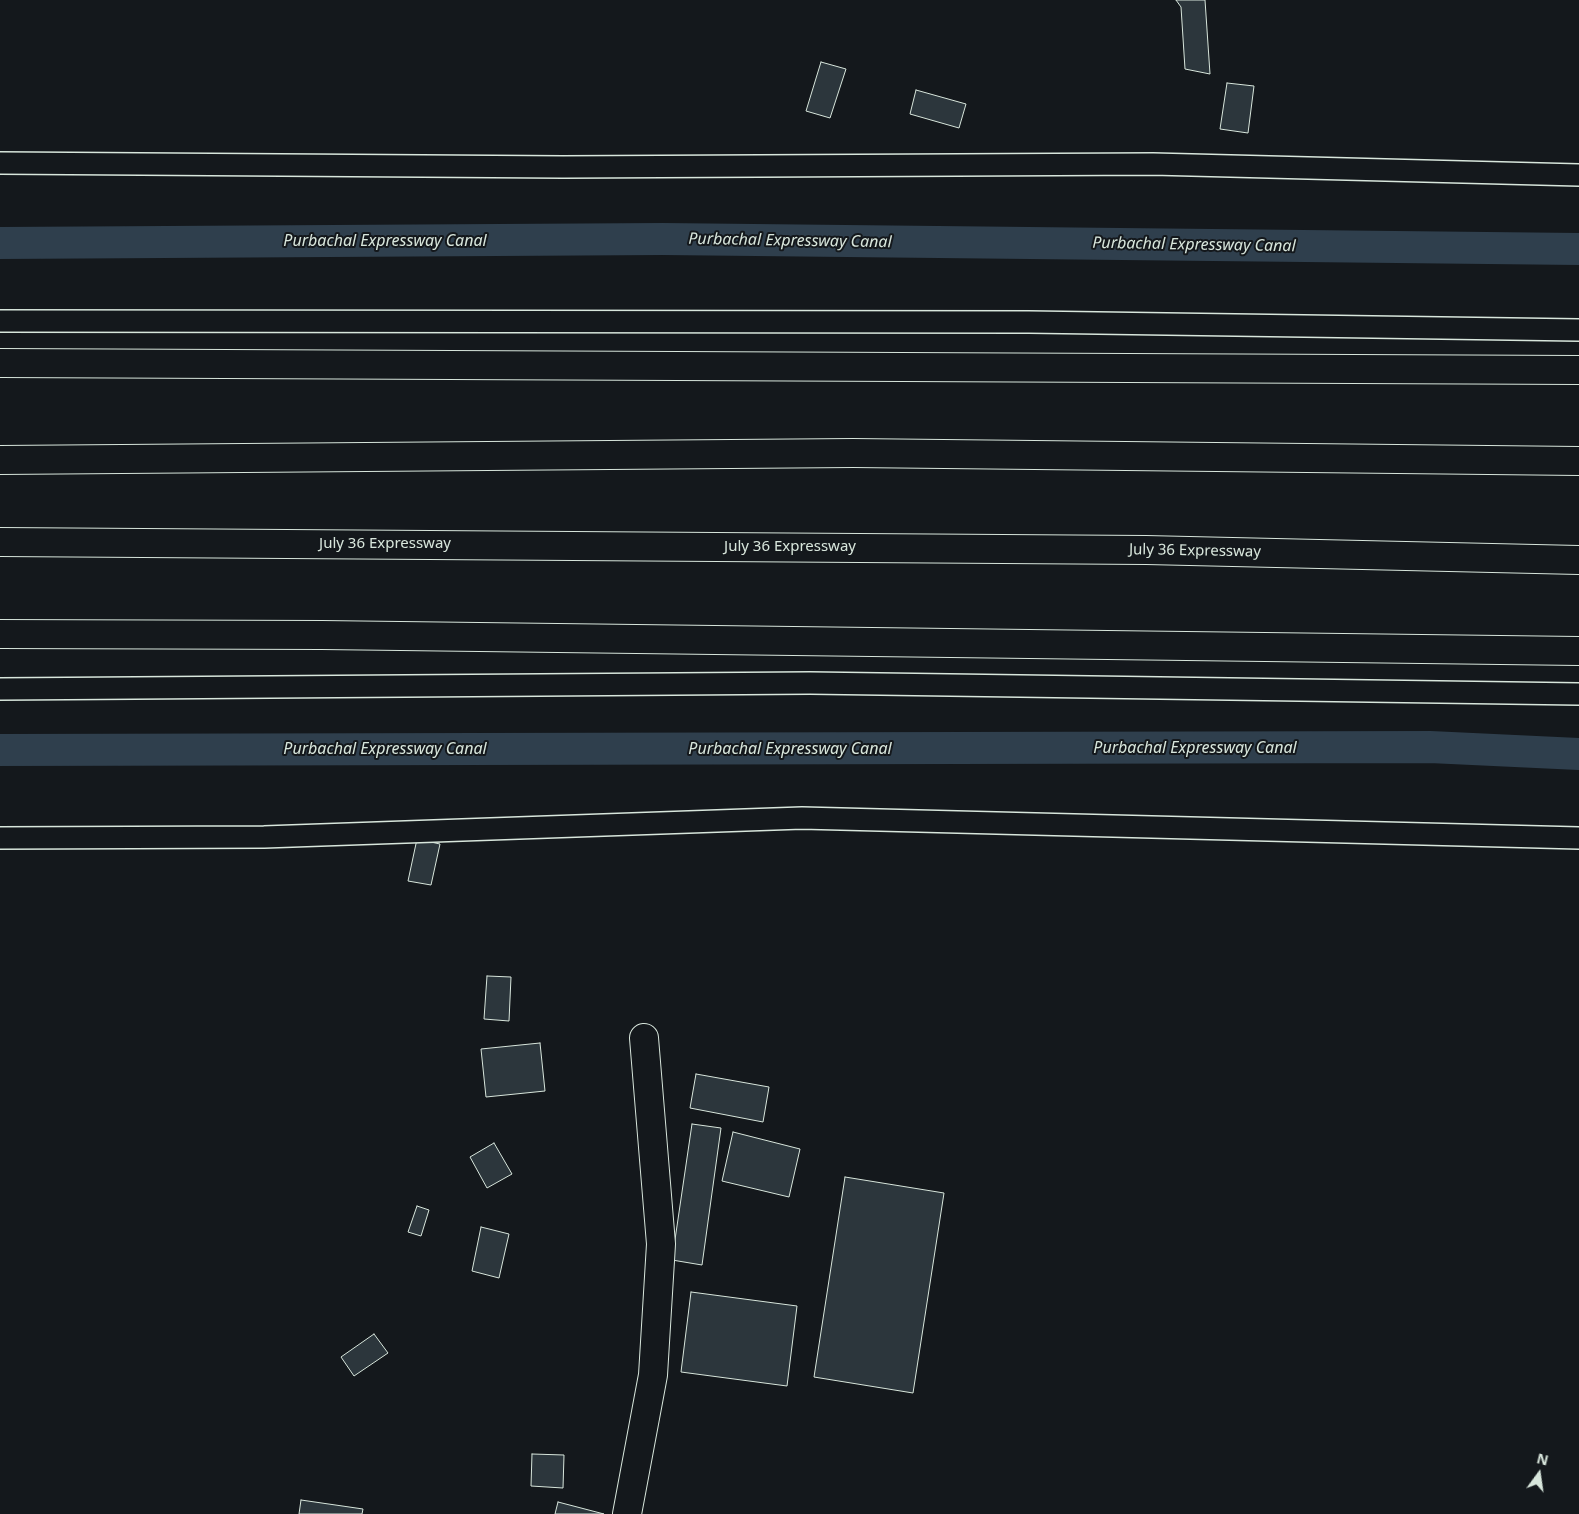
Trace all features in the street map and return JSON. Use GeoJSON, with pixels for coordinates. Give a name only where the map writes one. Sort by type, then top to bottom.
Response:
{"type":"FeatureCollection","features":[{"type":"Feature","properties":{"kind":"main road"},"geometry":{"type":"LineString","coordinates":[[0,363],[1579,370]]}},
{"type":"Feature","properties":{"kind":"main road"},"geometry":{"type":"LineString","coordinates":[[0,460],[853,453],[1579,461]]}},
{"type":"Feature","properties":{"kind":"main road","name":"July 36 Expressway"},"geometry":{"type":"LineString","coordinates":[[6,543],[1126,550],[1579,560]]}},
{"type":"Feature","properties":{"kind":"main road"},"geometry":{"type":"LineString","coordinates":[[0,634],[312,635],[1579,651]]}},
{"type":"Feature","properties":{"kind":"main road"},"geometry":{"type":"LineString","coordinates":[[627,1514],[653,1375],[661,1244],[644,1038]]}},
{"type":"Feature","properties":{"kind":"street"},"geometry":{"type":"LineString","coordinates":[[0,163],[562,167],[1153,164],[1579,175]]}},
{"type":"Feature","properties":{"kind":"street"},"geometry":{"type":"LineString","coordinates":[[0,321],[1029,322],[1579,330]]}},
{"type":"Feature","properties":{"kind":"street"},"geometry":{"type":"LineString","coordinates":[[0,689],[810,683],[1579,694]]}},
{"type":"Feature","properties":{"kind":"street"},"geometry":{"type":"LineString","coordinates":[[0,838],[264,837],[802,818],[1579,838]]}},
{"type":"Feature","properties":{"kind":"building"},"geometry":{"type":"Polygon","coordinates":[[[1176,0],[1205,0],[1210,74],[1185,69],[1181,7],[1176,0]]]}},
{"type":"Feature","properties":{"kind":"building"},"geometry":{"type":"Polygon","coordinates":[[[821,62],[846,69],[830,118],[806,111],[821,62]]]}},
{"type":"Feature","properties":{"kind":"building"},"geometry":{"type":"Polygon","coordinates":[[[1227,83],[1254,86],[1248,133],[1220,129],[1227,83]]]}},
{"type":"Feature","properties":{"kind":"building"},"geometry":{"type":"Polygon","coordinates":[[[916,90],[966,104],[959,128],[910,114],[916,90]]]}},
{"type":"Feature","properties":{"kind":"building"},"geometry":{"type":"Polygon","coordinates":[[[417,839],[440,844],[431,885],[408,881],[417,839]]]}},
{"type":"Feature","properties":{"kind":"building"},"geometry":{"type":"Polygon","coordinates":[[[487,976],[511,977],[509,1021],[484,1019],[487,976]]]}},
{"type":"Feature","properties":{"kind":"building"},"geometry":{"type":"Polygon","coordinates":[[[540,1043],[545,1091],[486,1097],[481,1049],[540,1043]]]}},
{"type":"Feature","properties":{"kind":"building"},"geometry":{"type":"Polygon","coordinates":[[[696,1074],[769,1087],[763,1122],[690,1108],[696,1074]]]}},
{"type":"Feature","properties":{"kind":"building"},"geometry":{"type":"Polygon","coordinates":[[[692,1124],[721,1128],[702,1265],[672,1260],[692,1124]]]}},
{"type":"Feature","properties":{"kind":"building"},"geometry":{"type":"Polygon","coordinates":[[[733,1132],[800,1149],[789,1197],[722,1181],[733,1132]]]}},
{"type":"Feature","properties":{"kind":"building"},"geometry":{"type":"Polygon","coordinates":[[[494,1143],[512,1174],[487,1188],[470,1157],[494,1143]]]}},
{"type":"Feature","properties":{"kind":"building"},"geometry":{"type":"Polygon","coordinates":[[[845,1177],[944,1193],[913,1393],[814,1377],[845,1177]]]}},
{"type":"Feature","properties":{"kind":"building"},"geometry":{"type":"Polygon","coordinates":[[[417,1206],[429,1210],[421,1236],[408,1232],[417,1206]]]}},
{"type":"Feature","properties":{"kind":"building"},"geometry":{"type":"Polygon","coordinates":[[[481,1227],[509,1234],[499,1278],[472,1271],[481,1227]]]}},
{"type":"Feature","properties":{"kind":"building"},"geometry":{"type":"Polygon","coordinates":[[[691,1292],[797,1306],[787,1386],[681,1372],[691,1292]]]}},
{"type":"Feature","properties":{"kind":"building"},"geometry":{"type":"Polygon","coordinates":[[[374,1334],[388,1353],[354,1376],[341,1357],[374,1334]]]}},
{"type":"Feature","properties":{"kind":"building"},"geometry":{"type":"Polygon","coordinates":[[[532,1454],[564,1455],[563,1488],[531,1486],[532,1454]]]}},
{"type":"Feature","properties":{"kind":"building"},"geometry":{"type":"Polygon","coordinates":[[[301,1500],[363,1509],[362,1514],[299,1514],[301,1500]]]}},
{"type":"Feature","properties":{"kind":"building"},"geometry":{"type":"Polygon","coordinates":[[[558,1502],[604,1514],[555,1514],[558,1502]]]}},
{"type":"Feature","properties":{"kind":"waterway","name":"Purbachal Expressway Canal"},"geometry":{"type":"LineString","coordinates":[[0,243],[663,239],[1579,249]]}},
{"type":"Feature","properties":{"kind":"waterway","name":"Purbachal Expressway Canal"},"geometry":{"type":"LineString","coordinates":[[0,750],[1430,747],[1579,754]]}}]}
